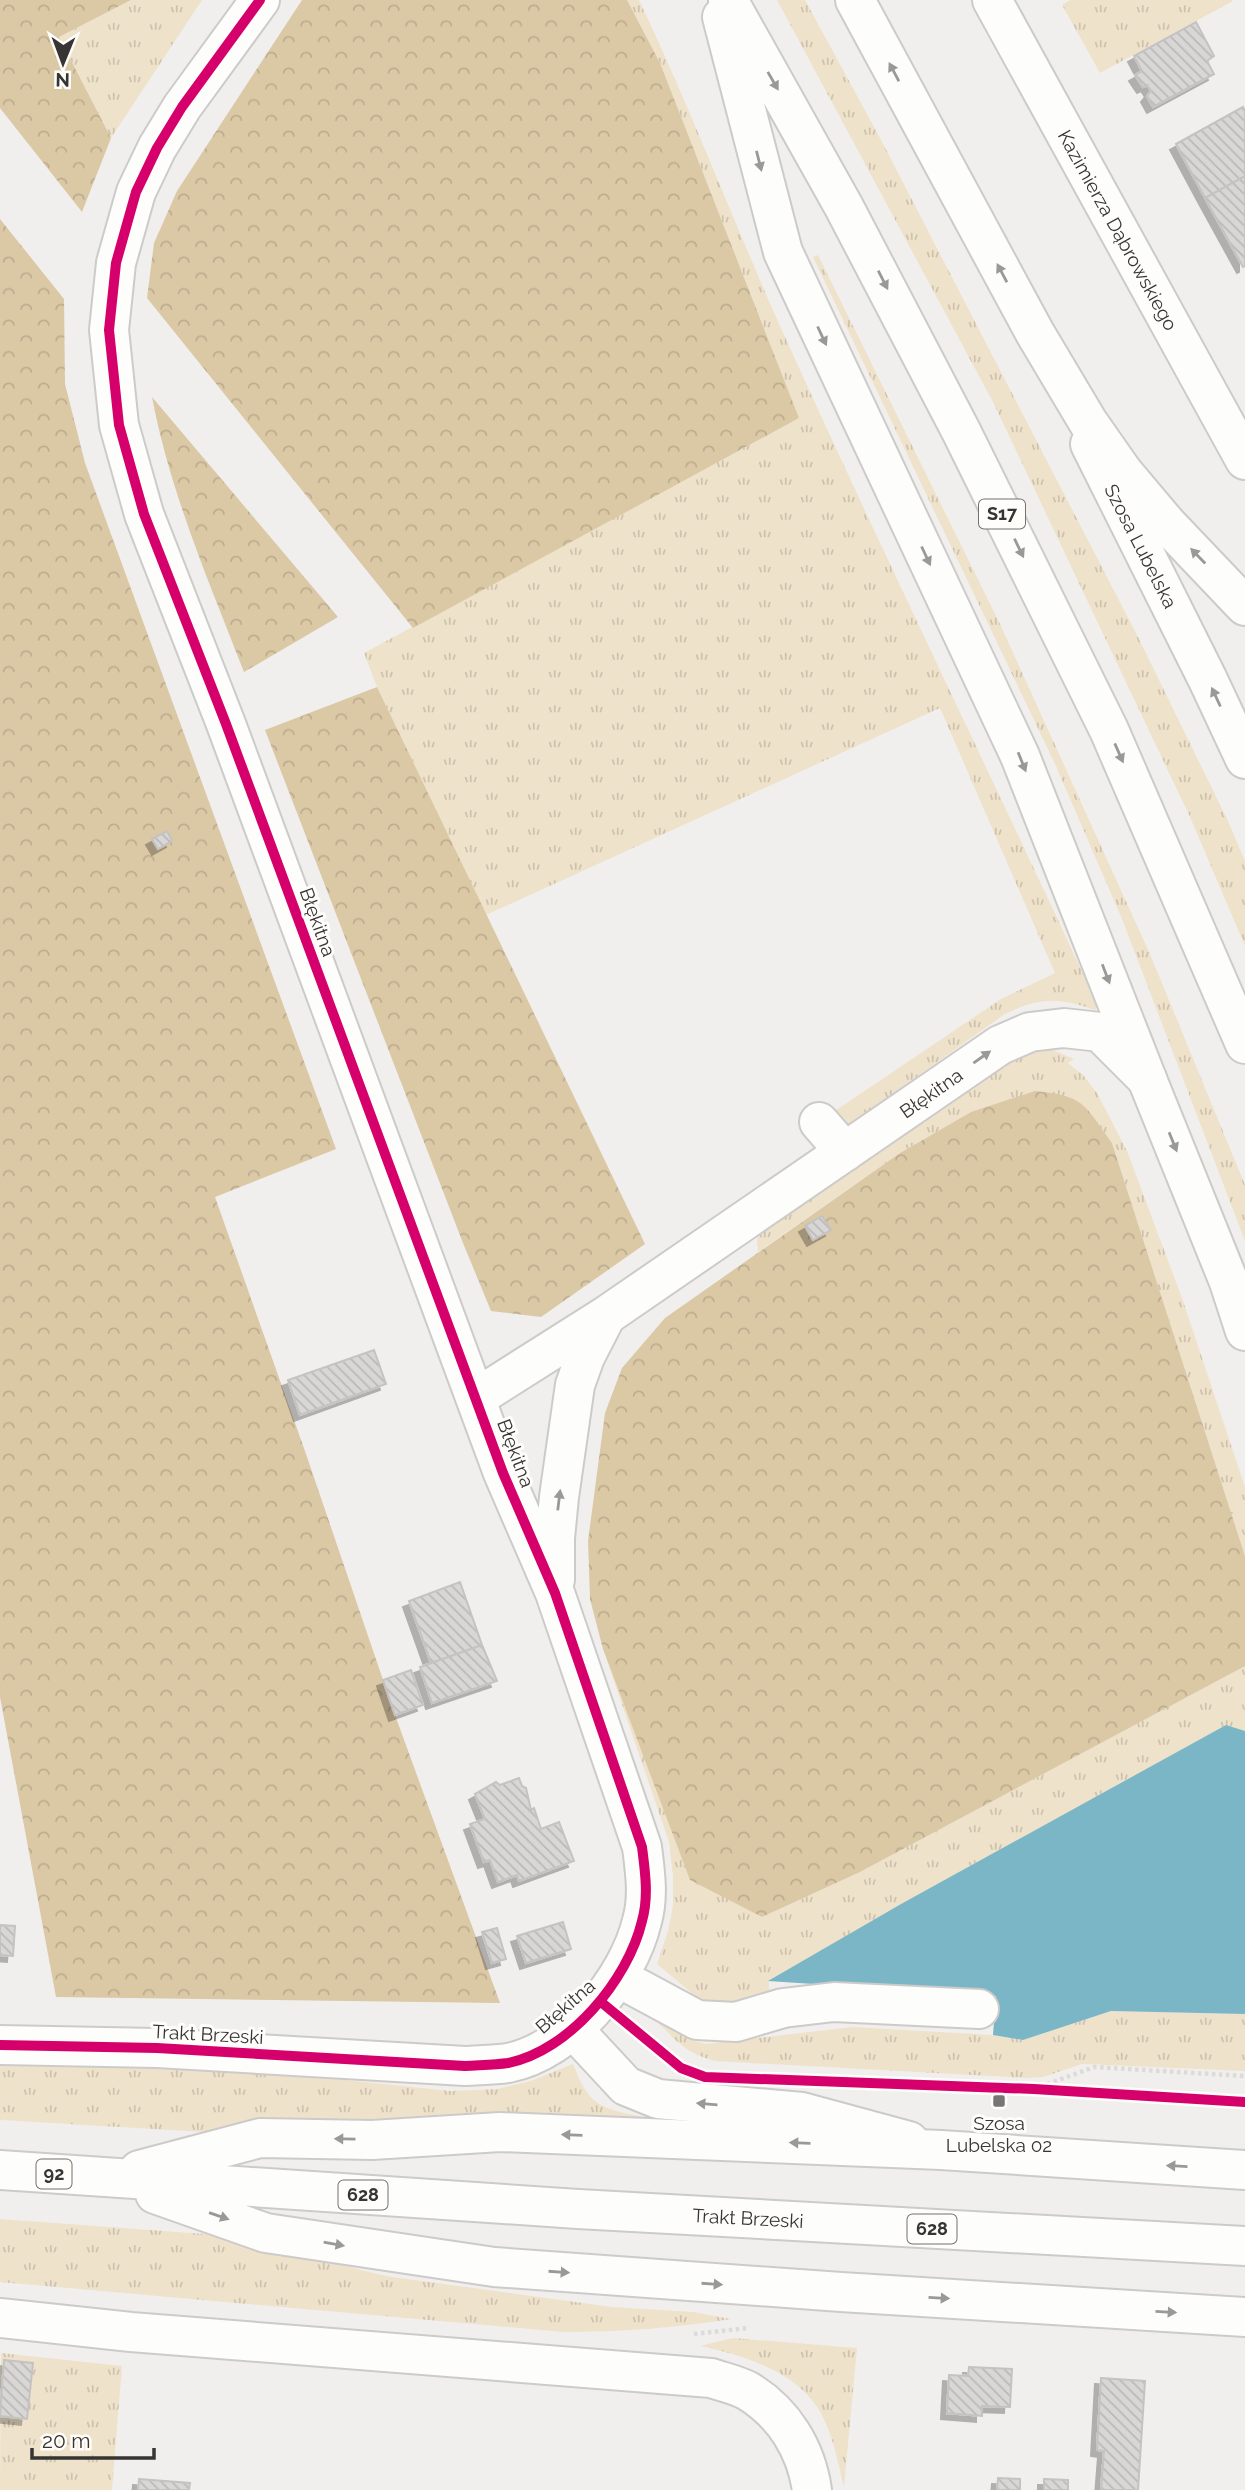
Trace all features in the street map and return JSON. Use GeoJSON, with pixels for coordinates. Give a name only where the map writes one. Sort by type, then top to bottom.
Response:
{"type":"FeatureCollection","features":[{"type":"Feature","properties":{"kind":"main road","name":"Błękitna"},"geometry":{"type":"LineString","coordinates":[[260,0],[183,107],[157,148],[135,192],[116,263],[109,330],[119,425],[144,514],[226,723],[503,1474],[555,1592],[642,1847],[646,1877],[643,1921],[619,1978],[601,2002],[572,2028],[542,2049],[509,2063],[465,2066],[415,2064]]}},
{"type":"Feature","properties":{"kind":"main road"},"geometry":{"type":"LineString","coordinates":[[718,0],[783,252],[1020,756],[1229,1282],[1245,1331]]}},
{"type":"Feature","properties":{"kind":"main road","name":"S17"},"geometry":{"type":"LineString","coordinates":[[727,0],[845,206],[961,431],[1115,743],[1245,1044]]}},
{"type":"Feature","properties":{"kind":"main road","name":"Szosa Lubelska"},"geometry":{"type":"LineString","coordinates":[[855,0],[1035,333],[1245,759]]}},
{"type":"Feature","properties":{"kind":"main road","name":"Kazimierza Dąbrowskiego"},"geometry":{"type":"LineString","coordinates":[[992,0],[1245,460]]}},
{"type":"Feature","properties":{"kind":"main road","name":"Szosa Lubelska"},"geometry":{"type":"LineString","coordinates":[[1035,333],[1088,422],[1123,472],[1166,523],[1245,606]]}},
{"type":"Feature","properties":{"kind":"main road","name":"Błękitna"},"geometry":{"type":"LineString","coordinates":[[476,1398],[607,1315],[1000,1045],[1030,1032],[1064,1027],[1100,1032],[1147,1079]]}},
{"type":"Feature","properties":{"kind":"main road"},"geometry":{"type":"LineString","coordinates":[[819,1122],[845,1152]]}},
{"type":"Feature","properties":{"kind":"main road"},"geometry":{"type":"LineString","coordinates":[[555,1592],[558,1511],[575,1385],[585,1357],[607,1315]]}},
{"type":"Feature","properties":{"kind":"main road"},"geometry":{"type":"LineString","coordinates":[[619,1978],[697,2020],[736,2022],[783,2008],[834,2002],[979,2009]]}},
{"type":"Feature","properties":{"kind":"main road"},"geometry":{"type":"LineString","coordinates":[[572,2028],[626,2086],[658,2099],[802,2112],[941,2150]]}},
{"type":"Feature","properties":{"kind":"main road","name":"Trakt Brzeski"},"geometry":{"type":"LineString","coordinates":[[0,2045],[157,2048],[415,2064]]}},
{"type":"Feature","properties":{"kind":"main road"},"geometry":{"type":"LineString","coordinates":[[109,2178],[260,2138],[372,2140],[500,2132],[941,2150],[1245,2170]]}},
{"type":"Feature","properties":{"kind":"main road","name":"Trakt Brzeski"},"geometry":{"type":"LineString","coordinates":[[0,2170],[578,2209],[1245,2246]]}},
{"type":"Feature","properties":{"kind":"main road"},"geometry":{"type":"LineString","coordinates":[[109,2178],[266,2233],[494,2267],[1245,2317]]}},
{"type":"Feature","properties":{"kind":"main road"},"geometry":{"type":"LineString","coordinates":[[0,2318],[131,2332],[711,2378],[747,2391],[778,2415],[800,2447],[812,2490]]}},
{"type":"Feature","properties":{"kind":"path"},"geometry":{"type":"LineString","coordinates":[[1034,2089],[1094,2067],[1245,2077]]}},
{"type":"Feature","properties":{"kind":"green space"},"geometry":{"type":"Polygon","coordinates":[[[0,0],[131,0],[59,37],[111,138],[82,212],[0,108],[0,0]]]}},
{"type":"Feature","properties":{"kind":"green space"},"geometry":{"type":"Polygon","coordinates":[[[131,0],[202,0],[111,138],[59,37],[131,0]]]}},
{"type":"Feature","properties":{"kind":"green space"},"geometry":{"type":"Polygon","coordinates":[[[302,0],[627,0],[660,63],[799,418],[413,628],[147,298],[154,243],[177,191],[302,0]]]}},
{"type":"Feature","properties":{"kind":"green space"},"geometry":{"type":"Polygon","coordinates":[[[627,0],[639,0],[780,326],[1098,1006],[1095,1010],[1049,1001],[1029,1004],[1005,1014],[847,1126],[826,1117],[1001,999],[1055,973],[940,708],[486,915],[377,687],[364,653],[799,418],[660,63],[627,0]]]}},
{"type":"Feature","properties":{"kind":"green space"},"geometry":{"type":"Polygon","coordinates":[[[777,0],[805,0],[880,138],[1138,637],[1245,861],[1245,946],[1190,817],[993,402],[777,0]]]}},
{"type":"Feature","properties":{"kind":"green space"},"geometry":{"type":"Polygon","coordinates":[[[1070,0],[1233,1],[1100,73],[1062,5],[1070,0]]]}},
{"type":"Feature","properties":{"kind":"green space"},"geometry":{"type":"Polygon","coordinates":[[[0,219],[64,299],[65,384],[85,463],[336,1149],[215,1197],[395,1715],[500,2003],[56,1997],[0,1697],[0,219]]]}},
{"type":"Feature","properties":{"kind":"green space"},"geometry":{"type":"Polygon","coordinates":[[[818,255],[1000,624],[1150,954],[1245,1185],[1245,1241],[1122,919],[1055,764],[813,257],[818,255]]]}},
{"type":"Feature","properties":{"kind":"green space"},"geometry":{"type":"Polygon","coordinates":[[[152,397],[338,617],[244,672],[180,502],[152,397]]]}},
{"type":"Feature","properties":{"kind":"green space"},"geometry":{"type":"Polygon","coordinates":[[[377,687],[645,1244],[541,1317],[491,1311],[265,730],[377,687]]]}},
{"type":"Feature","properties":{"kind":"green space"},"geometry":{"type":"Polygon","coordinates":[[[1035,1049],[1053,1050],[1074,1059],[1068,1063],[1083,1075],[1097,1093],[1127,1151],[1182,1298],[1245,1487],[1245,1556],[1112,1143],[971,1112],[900,1153],[758,1252],[757,1240],[760,1232],[994,1068],[1035,1049]]]}},
{"type":"Feature","properties":{"kind":"green space"},"geometry":{"type":"Polygon","coordinates":[[[1035,1091],[1064,1096],[1082,1104],[1112,1143],[1245,1556],[1245,1666],[860,1872],[762,1917],[690,1880],[603,1649],[590,1599],[588,1541],[605,1413],[622,1368],[665,1318],[900,1153],[971,1112],[1035,1091]]]}},
{"type":"Feature","properties":{"kind":"green space"},"geometry":{"type":"Polygon","coordinates":[[[603,1649],[690,1879],[762,1917],[860,1872],[1245,1666],[1245,1731],[1226,1725],[901,1904],[769,1981],[769,1997],[712,2010],[657,1964],[673,1906],[669,1842],[603,1649]]]}},
{"type":"Feature","properties":{"kind":"green space"},"geometry":{"type":"Polygon","coordinates":[[[1111,2011],[1245,2014],[1245,2071],[1082,2064],[1043,2077],[1028,2078],[715,2061],[688,2050],[654,2018],[691,2040],[706,2044],[852,2027],[993,2035],[1023,2040],[1111,2011]]]}},
{"type":"Feature","properties":{"kind":"green space"},"geometry":{"type":"Polygon","coordinates":[[[573,2064],[588,2093],[607,2108],[640,2116],[729,2123],[222,2133],[0,2120],[0,2065],[103,2066],[306,2076],[450,2091],[497,2089],[531,2081],[573,2064]]]}},
{"type":"Feature","properties":{"kind":"green space"},"geometry":{"type":"Polygon","coordinates":[[[0,2219],[272,2239],[331,2261],[392,2277],[612,2307],[693,2312],[731,2319],[648,2329],[564,2332],[0,2282],[0,2219]]]}},
{"type":"Feature","properties":{"kind":"green space"},"geometry":{"type":"Polygon","coordinates":[[[733,2338],[857,2348],[844,2487],[826,2423],[805,2392],[763,2365],[700,2346],[733,2338]]]}},
{"type":"Feature","properties":{"kind":"green space"},"geometry":{"type":"Polygon","coordinates":[[[1,2353],[122,2366],[112,2490],[0,2490],[1,2353]]]}},
{"type":"Feature","properties":{"kind":"water"},"geometry":{"type":"Polygon","coordinates":[[[1226,1725],[1245,1731],[1245,2014],[1111,2011],[1023,2040],[993,2035],[996,1996],[768,1981],[901,1904],[1226,1725]]]}},
{"type":"Feature","properties":{"kind":"building"},"geometry":{"type":"Polygon","coordinates":[[[1196,22],[1214,56],[1207,61],[1214,74],[1153,107],[1147,96],[1151,91],[1147,85],[1143,87],[1135,75],[1142,71],[1134,56],[1196,22]]]}},
{"type":"Feature","properties":{"kind":"building"},"geometry":{"type":"Polygon","coordinates":[[[1243,107],[1245,176],[1205,198],[1176,144],[1243,107]]]}},
{"type":"Feature","properties":{"kind":"building"},"geometry":{"type":"Polygon","coordinates":[[[1245,176],[1245,266],[1243,267],[1205,198],[1245,176]]]}},
{"type":"Feature","properties":{"kind":"building"},"geometry":{"type":"Polygon","coordinates":[[[167,831],[172,841],[158,849],[152,839],[167,831]]]}},
{"type":"Feature","properties":{"kind":"building"},"geometry":{"type":"Polygon","coordinates":[[[822,1216],[831,1230],[813,1240],[805,1226],[822,1216]]]}},
{"type":"Feature","properties":{"kind":"building"},"geometry":{"type":"Polygon","coordinates":[[[374,1350],[386,1384],[300,1415],[288,1380],[374,1350]]]}},
{"type":"Feature","properties":{"kind":"building"},"geometry":{"type":"Polygon","coordinates":[[[460,1582],[482,1645],[431,1663],[409,1601],[460,1582]]]}},
{"type":"Feature","properties":{"kind":"building"},"geometry":{"type":"Polygon","coordinates":[[[482,1645],[497,1681],[432,1703],[420,1667],[482,1645]]]}},
{"type":"Feature","properties":{"kind":"building"},"geometry":{"type":"Polygon","coordinates":[[[411,1670],[423,1705],[395,1715],[383,1680],[411,1670]]]}},
{"type":"Feature","properties":{"kind":"building"},"geometry":{"type":"Polygon","coordinates":[[[519,1778],[522,1786],[526,1788],[531,1810],[534,1808],[541,1829],[559,1822],[574,1861],[519,1881],[517,1875],[498,1882],[490,1860],[484,1862],[470,1824],[485,1819],[475,1794],[496,1782],[500,1785],[519,1778]]]}},
{"type":"Feature","properties":{"kind":"building"},"geometry":{"type":"Polygon","coordinates":[[[563,1922],[571,1949],[526,1963],[517,1936],[563,1922]]]}},
{"type":"Feature","properties":{"kind":"building"},"geometry":{"type":"Polygon","coordinates":[[[0,1925],[15,1926],[13,1956],[0,1955],[0,1925]]]}},
{"type":"Feature","properties":{"kind":"building"},"geometry":{"type":"Polygon","coordinates":[[[497,1928],[506,1959],[492,1963],[482,1932],[497,1928]]]}},
{"type":"Feature","properties":{"kind":"building"},"geometry":{"type":"Polygon","coordinates":[[[4,2360],[33,2363],[27,2419],[0,2416],[4,2360]]]}},
{"type":"Feature","properties":{"kind":"building"},"geometry":{"type":"Polygon","coordinates":[[[969,2367],[1012,2369],[1010,2407],[982,2406],[982,2416],[947,2413],[949,2375],[968,2376],[969,2367]]]}},
{"type":"Feature","properties":{"kind":"building"},"geometry":{"type":"Polygon","coordinates":[[[1101,2378],[1145,2381],[1138,2490],[1101,2490],[1104,2451],[1097,2450],[1101,2378]]]}},
{"type":"Feature","properties":{"kind":"building"},"geometry":{"type":"Polygon","coordinates":[[[998,2478],[1020,2479],[1020,2490],[997,2490],[998,2478]]]}},
{"type":"Feature","properties":{"kind":"building"},"geometry":{"type":"Polygon","coordinates":[[[139,2479],[190,2483],[189,2490],[138,2490],[139,2479]]]}},
{"type":"Feature","properties":{"kind":"building"},"geometry":{"type":"Polygon","coordinates":[[[1044,2479],[1068,2480],[1068,2490],[1044,2490],[1044,2479]]]}},
{"type":"Feature","properties":{"kind":"cycle path"},"geometry":{"type":"LineString","coordinates":[[0,2045],[157,2048],[465,2066],[508,2063],[531,2056],[553,2044],[593,2010],[610,1989],[635,1944],[645,1903],[642,1847],[555,1593],[503,1473],[226,724],[144,514],[119,425],[109,330],[116,263],[136,192],[157,148],[182,107],[260,0]]}},
{"type":"Feature","properties":{"kind":"cycle path"},"geometry":{"type":"LineString","coordinates":[[601,2002],[681,2068],[705,2077],[1034,2089],[1245,2102]]}},
{"type":"Feature","properties":{"kind":"place","name":"Szosa Lubelska 02"},"geometry":{"type":"Point","coordinates":[999,2101]}}]}
